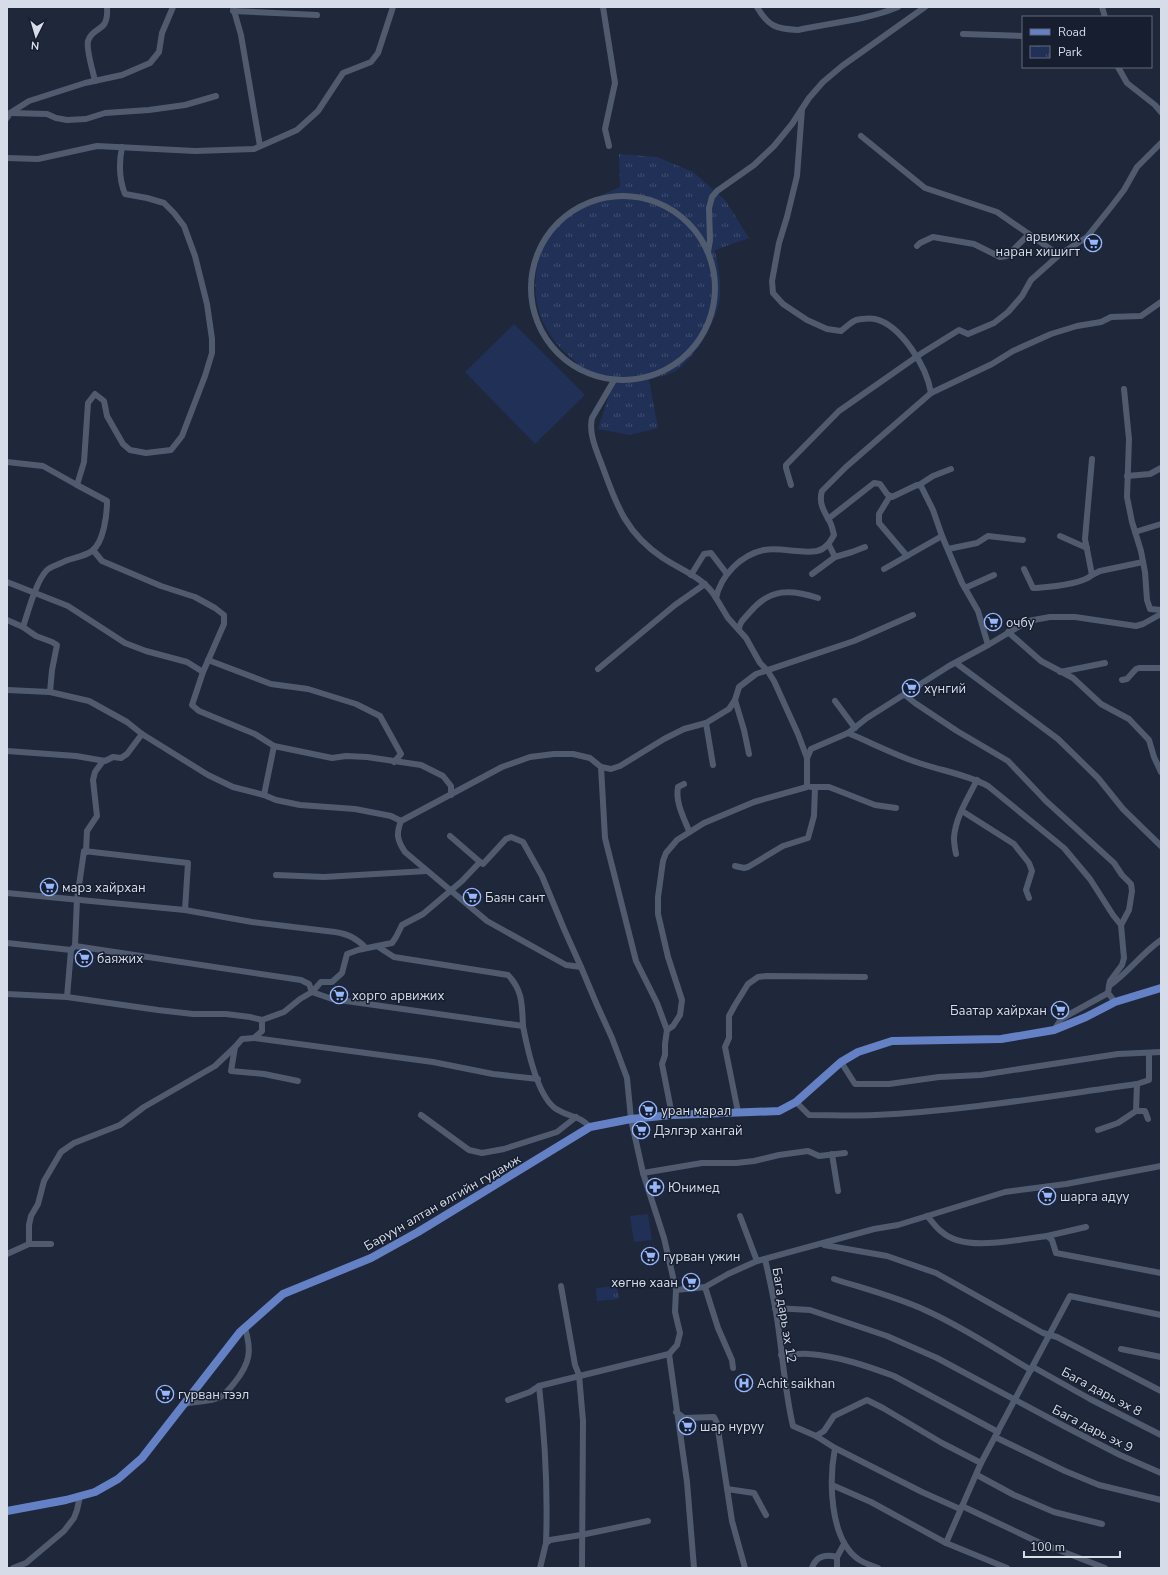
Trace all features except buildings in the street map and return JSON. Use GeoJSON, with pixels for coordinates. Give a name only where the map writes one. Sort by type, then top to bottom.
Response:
{"type":"FeatureCollection","features":[{"type":"Feature","properties":{"kind":"main road"},"geometry":{"type":"LineString","coordinates":[[590,1127],[631,1119],[672,1115],[779,1111],[796,1102],[841,1062],[858,1052],[892,1041],[1001,1039],[1054,1030],[1086,1017],[1115,1002],[1161,988]]}},
{"type":"Feature","properties":{"kind":"main road","name":"Баруун алтан өлгийн гудамж"},"geometry":{"type":"LineString","coordinates":[[7,1511],[66,1500],[95,1492],[118,1479],[142,1458],[245,1328],[283,1294],[370,1258],[418,1232],[590,1127]]}},
{"type":"Feature","properties":{"kind":"street"},"geometry":{"type":"LineString","coordinates":[[95,81],[90,62],[88,42],[90,36],[104,25],[108,18],[107,7]]}},
{"type":"Feature","properties":{"kind":"street"},"geometry":{"type":"LineString","coordinates":[[8,115],[29,101],[95,81],[122,75],[150,63],[160,52],[162,33],[173,7]]}},
{"type":"Feature","properties":{"kind":"street"},"geometry":{"type":"LineString","coordinates":[[7,158],[38,159],[97,146],[202,151],[254,148],[260,146],[297,130],[318,111],[343,73],[370,62],[378,52],[393,7]]}},
{"type":"Feature","properties":{"kind":"street"},"geometry":{"type":"LineString","coordinates":[[603,7],[615,83],[605,129],[609,146]]}},
{"type":"Feature","properties":{"kind":"street"},"geometry":{"type":"LineString","coordinates":[[757,7],[764,19],[773,25],[789,30],[798,30],[885,13],[898,7]]}},
{"type":"Feature","properties":{"kind":"street"},"geometry":{"type":"LineString","coordinates":[[708,252],[710,240],[709,208],[712,197],[717,190],[754,165],[764,156],[774,146],[816,90],[842,66],[925,7]]}},
{"type":"Feature","properties":{"kind":"street"},"geometry":{"type":"LineString","coordinates":[[260,146],[241,34],[233,9],[316,14]]}},
{"type":"Feature","properties":{"kind":"street"},"geometry":{"type":"LineString","coordinates":[[963,34],[1022,36]]}},
{"type":"Feature","properties":{"kind":"street"},"geometry":{"type":"LineString","coordinates":[[1118,68],[1127,83],[1155,105],[1161,112]]}},
{"type":"Feature","properties":{"kind":"street"},"geometry":{"type":"LineString","coordinates":[[8,115],[47,114],[56,118],[67,120],[86,119],[105,113],[149,110],[185,105],[216,96]]}},
{"type":"Feature","properties":{"kind":"street"},"geometry":{"type":"LineString","coordinates":[[802,109],[797,176],[787,217],[778,243],[772,281],[773,293],[783,304],[807,320],[829,329],[841,331],[855,321],[874,319],[889,326],[904,339],[918,356],[932,393]]}},
{"type":"Feature","properties":{"kind":"street"},"geometry":{"type":"LineString","coordinates":[[862,136],[925,188],[997,212],[1059,255]]}},
{"type":"Feature","properties":{"kind":"street"},"geometry":{"type":"LineString","coordinates":[[791,485],[786,465],[839,411],[918,356],[959,330],[968,334],[994,323],[1004,316],[1022,296],[1031,280],[1059,255],[1088,237],[1119,196],[1137,167],[1161,143]]}},
{"type":"Feature","properties":{"kind":"street"},"geometry":{"type":"LineString","coordinates":[[77,485],[84,462],[88,403],[96,394],[104,400],[107,416],[123,444],[130,450],[146,453],[170,450],[182,436],[205,376],[212,352],[212,339],[207,304],[195,256],[184,226],[164,203],[125,194],[122,185],[120,158],[122,147]]}},
{"type":"Feature","properties":{"kind":"street"},"geometry":{"type":"LineString","coordinates":[[615,196],[656,200],[673,209],[688,220],[702,238],[711,257],[716,279],[712,313],[703,334],[693,349],[682,359],[670,367],[653,375],[613,382],[579,369],[563,359],[551,346],[537,322],[533,308],[532,278],[539,253],[553,227],[566,214],[578,206],[615,196]]}},
{"type":"Feature","properties":{"kind":"street"},"geometry":{"type":"LineString","coordinates":[[917,246],[933,237],[974,244],[1000,257],[1007,256],[1029,234]]}},
{"type":"Feature","properties":{"kind":"street"},"geometry":{"type":"LineString","coordinates":[[716,598],[718,588],[727,574],[735,565],[750,556],[764,550],[818,551],[829,545],[834,535],[831,523],[824,513],[820,496],[822,491],[851,463],[932,393],[992,364],[1013,351],[1051,334],[1077,326],[1101,322],[1111,317],[1140,316],[1161,302]]}},
{"type":"Feature","properties":{"kind":"street"},"geometry":{"type":"LineString","coordinates":[[613,382],[592,418],[591,425],[598,456],[618,508],[630,528],[644,544],[710,588],[728,618],[746,638],[760,663],[767,670],[774,681],[798,734],[807,758],[808,787]]}},
{"type":"Feature","properties":{"kind":"street"},"geometry":{"type":"LineString","coordinates":[[1124,389],[1129,439],[1127,497],[1143,562],[1147,600],[1150,609],[1161,610]]}},
{"type":"Feature","properties":{"kind":"street"},"geometry":{"type":"LineString","coordinates":[[1092,459],[1086,532],[1087,548],[1092,575]]}},
{"type":"Feature","properties":{"kind":"street"},"geometry":{"type":"LineString","coordinates":[[7,462],[42,466],[107,501],[107,516],[103,531],[93,550],[47,569],[35,592],[23,627]]}},
{"type":"Feature","properties":{"kind":"street"},"geometry":{"type":"LineString","coordinates":[[1128,476],[1150,474],[1161,468]]}},
{"type":"Feature","properties":{"kind":"street"},"geometry":{"type":"LineString","coordinates":[[890,496],[896,496],[919,485],[933,476],[951,469]]}},
{"type":"Feature","properties":{"kind":"street"},"geometry":{"type":"LineString","coordinates":[[828,519],[874,483],[880,484],[890,496]]}},
{"type":"Feature","properties":{"kind":"street"},"geometry":{"type":"LineString","coordinates":[[919,485],[933,510],[942,536],[965,588],[978,611],[988,645]]}},
{"type":"Feature","properties":{"kind":"street"},"geometry":{"type":"LineString","coordinates":[[890,496],[879,514],[879,522],[907,556]]}},
{"type":"Feature","properties":{"kind":"street"},"geometry":{"type":"LineString","coordinates":[[1135,532],[1161,524]]}},
{"type":"Feature","properties":{"kind":"street"},"geometry":{"type":"LineString","coordinates":[[884,569],[942,536]]}},
{"type":"Feature","properties":{"kind":"street"},"geometry":{"type":"LineString","coordinates":[[948,549],[977,543],[988,536],[1024,540]]}},
{"type":"Feature","properties":{"kind":"street"},"geometry":{"type":"LineString","coordinates":[[1060,536],[1087,548]]}},
{"type":"Feature","properties":{"kind":"street"},"geometry":{"type":"LineString","coordinates":[[829,545],[835,557]]}},
{"type":"Feature","properties":{"kind":"street"},"geometry":{"type":"LineString","coordinates":[[812,574],[835,557],[865,547]]}},
{"type":"Feature","properties":{"kind":"street"},"geometry":{"type":"LineString","coordinates":[[93,550],[102,561],[161,586],[195,596],[215,608],[224,616],[224,624],[203,672],[192,705],[199,711],[255,734],[274,746],[332,758],[353,756],[421,765],[443,776],[451,786],[451,795]]}},
{"type":"Feature","properties":{"kind":"street"},"geometry":{"type":"LineString","coordinates":[[691,575],[704,554],[707,553],[711,554],[727,574]]}},
{"type":"Feature","properties":{"kind":"street"},"geometry":{"type":"LineString","coordinates":[[1024,569],[1033,588],[1036,588],[1088,579],[1100,571],[1143,562]]}},
{"type":"Feature","properties":{"kind":"street"},"geometry":{"type":"LineString","coordinates":[[965,588],[994,575]]}},
{"type":"Feature","properties":{"kind":"street"},"geometry":{"type":"LineString","coordinates":[[7,582],[68,606],[125,643],[146,651],[187,662],[203,672]]}},
{"type":"Feature","properties":{"kind":"street"},"geometry":{"type":"LineString","coordinates":[[598,669],[642,631],[705,584]]}},
{"type":"Feature","properties":{"kind":"street"},"geometry":{"type":"LineString","coordinates":[[739,630],[739,624],[754,606],[773,593],[788,591],[818,598]]}},
{"type":"Feature","properties":{"kind":"street"},"geometry":{"type":"LineString","coordinates":[[807,758],[811,749],[848,733],[867,718],[949,666],[1028,621],[1050,617],[1075,617],[1136,626],[1143,624],[1161,614]]}},
{"type":"Feature","properties":{"kind":"street"},"geometry":{"type":"LineString","coordinates":[[581,967],[566,965],[488,921],[405,852],[399,843],[398,828],[401,821],[509,764],[530,757],[554,754],[573,754],[590,758],[601,767],[611,769],[620,766],[664,739],[684,729],[706,723],[729,709],[735,700],[739,687],[756,674],[854,641],[913,615]]}},
{"type":"Feature","properties":{"kind":"street"},"geometry":{"type":"LineString","coordinates":[[7,620],[23,627],[36,636],[57,645],[52,670],[50,692]]}},
{"type":"Feature","properties":{"kind":"street"},"geometry":{"type":"LineString","coordinates":[[1008,632],[1041,662],[1073,678],[1101,704],[1129,719],[1149,740],[1154,757],[1161,772]]}},
{"type":"Feature","properties":{"kind":"street"},"geometry":{"type":"LineString","coordinates":[[208,660],[271,684],[308,689],[356,704],[380,716],[401,754],[394,762]]}},
{"type":"Feature","properties":{"kind":"street"},"geometry":{"type":"LineString","coordinates":[[956,663],[1058,739],[1098,778],[1123,809],[1161,846]]}},
{"type":"Feature","properties":{"kind":"street"},"geometry":{"type":"LineString","coordinates":[[1060,672],[1105,663]]}},
{"type":"Feature","properties":{"kind":"street"},"geometry":{"type":"LineString","coordinates":[[1122,680],[1127,679],[1136,669],[1139,668],[1161,668]]}},
{"type":"Feature","properties":{"kind":"street"},"geometry":{"type":"LineString","coordinates":[[7,690],[50,692],[89,701],[127,722],[142,734],[208,775],[233,787],[264,795],[276,800],[300,805],[355,809],[391,816],[401,821]]}},
{"type":"Feature","properties":{"kind":"street"},"geometry":{"type":"LineString","coordinates":[[905,694],[915,703],[957,731],[1008,761],[1084,838],[1114,863],[1122,875],[1131,884],[1132,891],[1129,910],[1121,925],[1124,958],[1122,965],[1110,981],[1108,993],[1115,1002]]}},
{"type":"Feature","properties":{"kind":"street"},"geometry":{"type":"LineString","coordinates":[[735,700],[749,754]]}},
{"type":"Feature","properties":{"kind":"street"},"geometry":{"type":"LineString","coordinates":[[835,701],[855,728]]}},
{"type":"Feature","properties":{"kind":"street"},"geometry":{"type":"LineString","coordinates":[[706,723],[713,765]]}},
{"type":"Feature","properties":{"kind":"street"},"geometry":{"type":"LineString","coordinates":[[848,733],[919,763],[977,780],[988,786],[1064,848],[1090,879],[1113,916],[1121,925]]}},
{"type":"Feature","properties":{"kind":"street"},"geometry":{"type":"LineString","coordinates":[[67,997],[77,899],[84,851],[86,852],[87,831],[97,816],[93,780],[95,772],[103,761],[113,757],[121,758],[127,754],[142,734]]}},
{"type":"Feature","properties":{"kind":"street"},"geometry":{"type":"LineString","coordinates":[[264,795],[274,746]]}},
{"type":"Feature","properties":{"kind":"street"},"geometry":{"type":"LineString","coordinates":[[7,751],[76,756],[103,761]]}},
{"type":"Feature","properties":{"kind":"street"},"geometry":{"type":"LineString","coordinates":[[1154,757],[1161,754]]}},
{"type":"Feature","properties":{"kind":"street"},"geometry":{"type":"LineString","coordinates":[[601,767],[604,838],[636,961],[657,1002],[667,1030],[664,1044],[665,1055],[662,1064],[672,1115]]}},
{"type":"Feature","properties":{"kind":"street"},"geometry":{"type":"LineString","coordinates":[[956,854],[954,840],[955,829],[977,780]]}},
{"type":"Feature","properties":{"kind":"street"},"geometry":{"type":"LineString","coordinates":[[684,784],[678,787],[677,794],[679,806],[689,831]]}},
{"type":"Feature","properties":{"kind":"street"},"geometry":{"type":"LineString","coordinates":[[667,1030],[673,1026],[680,1015],[682,1000],[668,957],[658,914],[658,897],[663,861],[666,853],[677,840],[689,831],[704,823],[754,802],[808,787],[829,787],[875,805],[896,808]]}},
{"type":"Feature","properties":{"kind":"street"},"geometry":{"type":"LineString","coordinates":[[735,866],[744,868],[748,867],[783,846],[808,838],[814,816],[815,787]]}},
{"type":"Feature","properties":{"kind":"street"},"geometry":{"type":"LineString","coordinates":[[962,811],[1014,844],[1029,863],[1032,871],[1026,890],[1029,898]]}},
{"type":"Feature","properties":{"kind":"street"},"geometry":{"type":"LineString","coordinates":[[450,836],[483,864],[506,839],[511,837],[523,842],[542,876],[564,930],[612,1038],[627,1078],[631,1119],[644,1173],[664,1238],[676,1290],[675,1312],[680,1333],[677,1346],[669,1354],[538,1386],[530,1392],[508,1400]]}},
{"type":"Feature","properties":{"kind":"street"},"geometry":{"type":"LineString","coordinates":[[86,852],[188,863],[185,910]]}},
{"type":"Feature","properties":{"kind":"street"},"geometry":{"type":"LineString","coordinates":[[7,994],[67,997],[158,1010],[193,1014],[226,1014],[262,1020],[284,1012],[300,999],[312,992],[321,982],[332,982],[342,973],[347,954],[366,948],[392,943],[402,925],[423,914],[452,890],[480,862]]}},
{"type":"Feature","properties":{"kind":"street"},"geometry":{"type":"LineString","coordinates":[[276,875],[324,877],[427,871]]}},
{"type":"Feature","properties":{"kind":"street"},"geometry":{"type":"LineString","coordinates":[[7,893],[185,910],[252,922],[348,934],[359,941],[366,948]]}},
{"type":"Feature","properties":{"kind":"street"},"geometry":{"type":"LineString","coordinates":[[1109,986],[1118,980],[1161,940]]}},
{"type":"Feature","properties":{"kind":"street"},"geometry":{"type":"LineString","coordinates":[[7,943],[73,948],[301,980],[309,984],[312,992]]}},
{"type":"Feature","properties":{"kind":"street"},"geometry":{"type":"LineString","coordinates":[[377,946],[394,957],[508,975],[516,983],[521,999],[523,1026],[528,1053],[544,1095],[556,1110],[583,1119],[590,1127]]}},
{"type":"Feature","properties":{"kind":"street"},"geometry":{"type":"LineString","coordinates":[[738,1112],[725,1046],[729,1038],[729,1016],[748,984],[758,977],[767,976],[865,977]]}},
{"type":"Feature","properties":{"kind":"street"},"geometry":{"type":"LineString","coordinates":[[312,992],[332,999],[523,1026]]}},
{"type":"Feature","properties":{"kind":"street"},"geometry":{"type":"LineString","coordinates":[[1054,1030],[1061,1019],[1108,993]]}},
{"type":"Feature","properties":{"kind":"street"},"geometry":{"type":"LineString","coordinates":[[254,1038],[262,1031],[262,1020]]}},
{"type":"Feature","properties":{"kind":"street"},"geometry":{"type":"LineString","coordinates":[[29,1244],[29,1226],[31,1216],[38,1204],[44,1181],[61,1152],[74,1143],[120,1125],[144,1107],[216,1066],[242,1039],[254,1038],[433,1062],[493,1074],[538,1079]]}},
{"type":"Feature","properties":{"kind":"street"},"geometry":{"type":"LineString","coordinates":[[235,1047],[232,1071],[264,1074],[298,1081]]}},
{"type":"Feature","properties":{"kind":"street"},"geometry":{"type":"LineString","coordinates":[[841,1062],[855,1084],[888,1084],[939,1077],[981,1075],[1118,1054],[1161,1052]]}},
{"type":"Feature","properties":{"kind":"street"},"geometry":{"type":"LineString","coordinates":[[796,1102],[809,1115],[875,1115],[965,1108],[1137,1084],[1149,1080],[1148,1053]]}},
{"type":"Feature","properties":{"kind":"street"},"geometry":{"type":"LineString","coordinates":[[1136,1111],[1137,1084]]}},
{"type":"Feature","properties":{"kind":"street"},"geometry":{"type":"LineString","coordinates":[[1098,1130],[1118,1123],[1136,1111],[1145,1111],[1148,1119]]}},
{"type":"Feature","properties":{"kind":"street"},"geometry":{"type":"LineString","coordinates":[[421,1115],[469,1150],[482,1153],[526,1143],[557,1132],[576,1117]]}},
{"type":"Feature","properties":{"kind":"street"},"geometry":{"type":"LineString","coordinates":[[644,1173],[702,1163],[736,1163],[754,1161],[778,1155],[808,1151],[819,1156],[845,1153]]}},
{"type":"Feature","properties":{"kind":"street"},"geometry":{"type":"LineString","coordinates":[[832,1154],[838,1191]]}},
{"type":"Feature","properties":{"kind":"street"},"geometry":{"type":"LineString","coordinates":[[676,1290],[705,1287],[728,1274],[757,1261],[927,1216],[1005,1192],[1066,1184],[1161,1166]]}},
{"type":"Feature","properties":{"kind":"street"},"geometry":{"type":"LineString","coordinates":[[740,1216],[757,1261]]}},
{"type":"Feature","properties":{"kind":"street"},"geometry":{"type":"LineString","coordinates":[[927,1216],[942,1233],[957,1241],[975,1244],[1047,1236],[1086,1227]]}},
{"type":"Feature","properties":{"kind":"street"},"geometry":{"type":"LineString","coordinates":[[1047,1236],[1052,1240],[1056,1253],[1161,1273]]}},
{"type":"Feature","properties":{"kind":"street"},"geometry":{"type":"LineString","coordinates":[[7,1254],[29,1244],[51,1244]]}},
{"type":"Feature","properties":{"kind":"street"},"geometry":{"type":"LineString","coordinates":[[822,1244],[887,1256],[936,1273],[1043,1333],[1057,1337],[1161,1391]]}},
{"type":"Feature","properties":{"kind":"street","name":"Бага дарь эх 12"},"geometry":{"type":"LineString","coordinates":[[765,1259],[778,1325],[789,1410],[793,1426],[816,1436],[915,1489],[1038,1542],[1105,1568]]}},
{"type":"Feature","properties":{"kind":"street","name":"Бага дарь эх 8"},"geometry":{"type":"LineString","coordinates":[[834,1279],[926,1310],[1090,1399],[1161,1434]]}},
{"type":"Feature","properties":{"kind":"street"},"geometry":{"type":"LineString","coordinates":[[561,1286],[575,1365],[579,1375],[583,1421],[582,1568]]}},
{"type":"Feature","properties":{"kind":"street"},"geometry":{"type":"LineString","coordinates":[[705,1287],[718,1328],[734,1368]]}},
{"type":"Feature","properties":{"kind":"street"},"geometry":{"type":"LineString","coordinates":[[946,1543],[981,1463],[1070,1296],[1161,1315]]}},
{"type":"Feature","properties":{"kind":"street","name":"Бага дарь эх 9"},"geometry":{"type":"LineString","coordinates":[[774,1308],[810,1310],[887,1336],[937,1358],[1120,1455],[1161,1473]]}},
{"type":"Feature","properties":{"kind":"street"},"geometry":{"type":"LineString","coordinates":[[184,1404],[214,1400],[222,1397],[231,1388],[244,1371],[250,1354],[245,1328]]}},
{"type":"Feature","properties":{"kind":"street"},"geometry":{"type":"LineString","coordinates":[[1121,1349],[1161,1357]]}},
{"type":"Feature","properties":{"kind":"street"},"geometry":{"type":"LineString","coordinates":[[669,1354],[687,1482],[694,1568]]}},
{"type":"Feature","properties":{"kind":"street"},"geometry":{"type":"LineString","coordinates":[[781,1355],[807,1354],[825,1356],[894,1376],[1065,1471],[1099,1485],[1161,1500]]}},
{"type":"Feature","properties":{"kind":"street"},"geometry":{"type":"LineString","coordinates":[[538,1386],[547,1474],[548,1504],[546,1543],[540,1568]]}},
{"type":"Feature","properties":{"kind":"street"},"geometry":{"type":"LineString","coordinates":[[816,1436],[824,1431],[834,1416],[867,1400],[942,1443],[981,1463]]}},
{"type":"Feature","properties":{"kind":"street"},"geometry":{"type":"LineString","coordinates":[[676,1412],[684,1418],[714,1417],[717,1423],[736,1538],[745,1568]]}},
{"type":"Feature","properties":{"kind":"street"},"geometry":{"type":"LineString","coordinates":[[836,1448],[831,1478],[834,1514],[844,1544],[858,1559],[878,1568]]}},
{"type":"Feature","properties":{"kind":"street"},"geometry":{"type":"LineString","coordinates":[[977,1475],[1014,1495],[1054,1512],[1102,1524]]}},
{"type":"Feature","properties":{"kind":"street"},"geometry":{"type":"LineString","coordinates":[[832,1485],[870,1502],[946,1543],[1007,1568]]}},
{"type":"Feature","properties":{"kind":"street"},"geometry":{"type":"LineString","coordinates":[[727,1489],[754,1493],[766,1515]]}},
{"type":"Feature","properties":{"kind":"street"},"geometry":{"type":"LineString","coordinates":[[13,1568],[26,1563],[64,1531],[74,1518],[80,1496]]}},
{"type":"Feature","properties":{"kind":"street"},"geometry":{"type":"LineString","coordinates":[[546,1543],[550,1540],[582,1536],[648,1521]]}},
{"type":"Feature","properties":{"kind":"street"},"geometry":{"type":"LineString","coordinates":[[837,1568],[837,1557],[844,1544]]}},
{"type":"Feature","properties":{"kind":"street"},"geometry":{"type":"LineString","coordinates":[[812,1568],[814,1561],[817,1558],[830,1556],[837,1557]]}},
{"type":"Feature","properties":{"kind":"green space"},"geometry":{"type":"Polygon","coordinates":[[[619,154],[657,157],[693,172],[725,200],[749,238],[715,250],[720,279],[720,296],[715,316],[710,327],[698,348],[683,365],[675,371],[649,380],[658,428],[630,435],[598,429],[614,380],[588,373],[556,343],[547,330],[540,314],[536,300],[535,287],[536,274],[543,247],[558,224],[564,217],[579,207],[620,187],[619,154]]]}},
{"type":"Feature","properties":{"kind":"green space"},"geometry":{"type":"Polygon","coordinates":[[[514,324],[585,395],[535,444],[465,372],[514,324]]]}},
{"type":"Feature","properties":{"kind":"green space"},"geometry":{"type":"Polygon","coordinates":[[[648,1214],[652,1240],[634,1242],[630,1216],[648,1214]]]}},
{"type":"Feature","properties":{"kind":"green space"},"geometry":{"type":"Polygon","coordinates":[[[617,1286],[619,1299],[597,1301],[596,1288],[617,1286]]]}},
{"type":"Feature","properties":{"kind":"place","name":"арвижих наран хишигт"},"geometry":{"type":"Point","coordinates":[1093,243]}},
{"type":"Feature","properties":{"kind":"place","name":"очбу"},"geometry":{"type":"Point","coordinates":[993,622]}},
{"type":"Feature","properties":{"kind":"place","name":"хүнгий"},"geometry":{"type":"Point","coordinates":[911,688]}},
{"type":"Feature","properties":{"kind":"place","name":"марз хайрхан"},"geometry":{"type":"Point","coordinates":[49,887]}},
{"type":"Feature","properties":{"kind":"place","name":"Баян сант"},"geometry":{"type":"Point","coordinates":[472,897]}},
{"type":"Feature","properties":{"kind":"place","name":"баяжих"},"geometry":{"type":"Point","coordinates":[84,958]}},
{"type":"Feature","properties":{"kind":"place","name":"хорго арвижих"},"geometry":{"type":"Point","coordinates":[339,995]}},
{"type":"Feature","properties":{"kind":"place","name":"Баатар хайрхан"},"geometry":{"type":"Point","coordinates":[1060,1010]}},
{"type":"Feature","properties":{"kind":"place","name":"уран марал"},"geometry":{"type":"Point","coordinates":[648,1110]}},
{"type":"Feature","properties":{"kind":"place","name":"Дэлгэр хангай"},"geometry":{"type":"Point","coordinates":[641,1130]}},
{"type":"Feature","properties":{"kind":"place","name":"Юнимед"},"geometry":{"type":"Point","coordinates":[655,1187]}},
{"type":"Feature","properties":{"kind":"place","name":"шарга адуу"},"geometry":{"type":"Point","coordinates":[1047,1196]}},
{"type":"Feature","properties":{"kind":"place","name":"гурван үжин"},"geometry":{"type":"Point","coordinates":[650,1256]}},
{"type":"Feature","properties":{"kind":"place","name":"хөгнө хаан"},"geometry":{"type":"Point","coordinates":[691,1282]}},
{"type":"Feature","properties":{"kind":"place","name":"Achit saikhan"},"geometry":{"type":"Point","coordinates":[744,1383]}},
{"type":"Feature","properties":{"kind":"place","name":"гурван тээл"},"geometry":{"type":"Point","coordinates":[165,1394]}},
{"type":"Feature","properties":{"kind":"place","name":"шар нуруу"},"geometry":{"type":"Point","coordinates":[687,1426]}}]}
